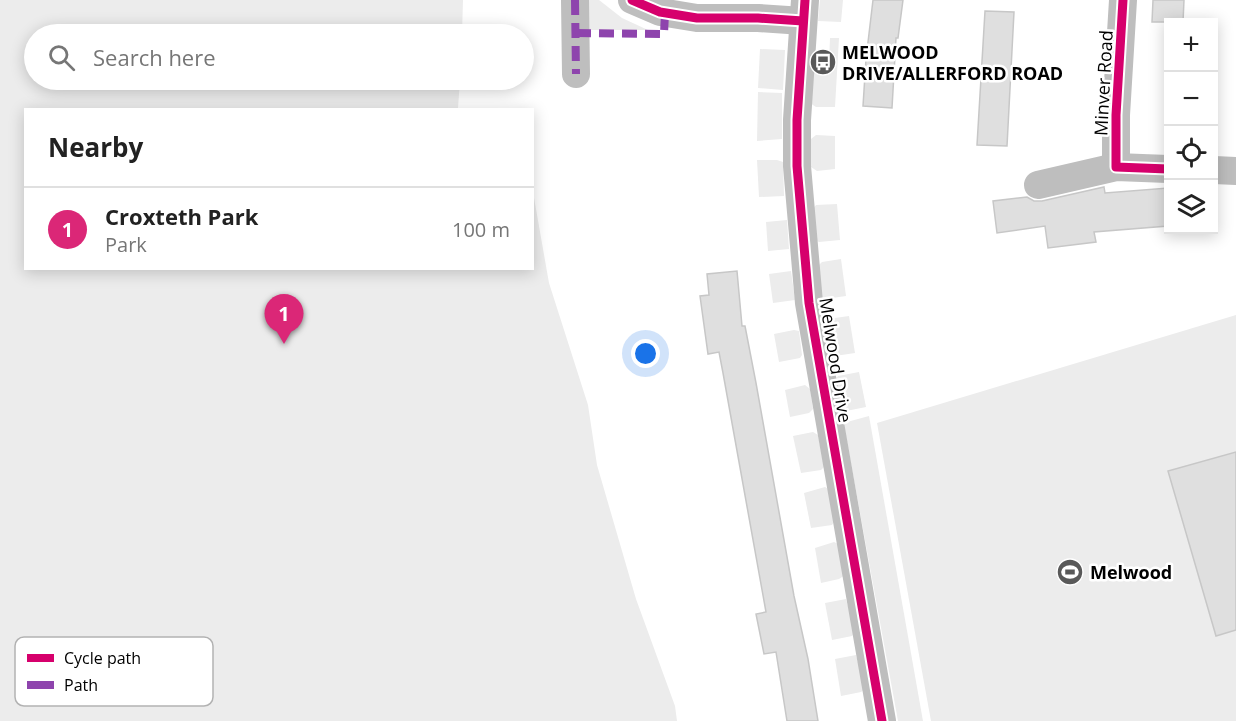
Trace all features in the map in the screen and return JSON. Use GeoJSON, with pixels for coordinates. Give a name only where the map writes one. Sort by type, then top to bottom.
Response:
{"type":"FeatureCollection","features":[{"type":"Feature","properties":{"kind":"street"},"geometry":{"type":"LineString","coordinates":[[575,0],[576,74]]}},
{"type":"Feature","properties":{"kind":"street"},"geometry":{"type":"LineString","coordinates":[[632,0],[660,12],[697,18],[758,18],[804,10]]}},
{"type":"Feature","properties":{"kind":"street","name":"Minver Road"},"geometry":{"type":"LineString","coordinates":[[1116,167],[1116,115],[1123,0]]}},
{"type":"Feature","properties":{"kind":"street","name":"Melwood Drive"},"geometry":{"type":"LineString","coordinates":[[804,10],[797,166],[809,303],[882,721]]}},
{"type":"Feature","properties":{"kind":"street"},"geometry":{"type":"LineString","coordinates":[[1038,185],[1116,167],[1164,169]]}},
{"type":"Feature","properties":{"kind":"street"},"geometry":{"type":"LineString","coordinates":[[1218,170],[1236,171]]}},
{"type":"Feature","properties":{"kind":"shaded area"},"geometry":{"type":"Polygon","coordinates":[[[0,0],[463,0],[462,24],[24,24],[24,90],[459,90],[458,108],[24,108],[24,270],[534,270],[534,198],[549,283],[588,405],[597,465],[636,599],[675,706],[677,721],[0,721],[0,0]]]}},
{"type":"Feature","properties":{"kind":"shaded area"},"geometry":{"type":"Polygon","coordinates":[[[579,0],[599,0],[622,18],[648,30],[579,30],[579,0]]]}},
{"type":"Feature","properties":{"kind":"shaded area"},"geometry":{"type":"Polygon","coordinates":[[[820,0],[843,0],[841,22],[818,21],[820,0]]]}},
{"type":"Feature","properties":{"kind":"shaded area"},"geometry":{"type":"Polygon","coordinates":[[[830,38],[839,38],[835,107],[816,107],[810,103],[812,61],[829,62],[830,38]]]}},
{"type":"Feature","properties":{"kind":"shaded area"},"geometry":{"type":"Polygon","coordinates":[[[760,49],[785,50],[783,90],[758,88],[760,49]]]}},
{"type":"Feature","properties":{"kind":"shaded area"},"geometry":{"type":"Polygon","coordinates":[[[758,92],[782,93],[782,139],[757,141],[758,92]]]}},
{"type":"Feature","properties":{"kind":"shaded area"},"geometry":{"type":"Polygon","coordinates":[[[816,135],[835,136],[835,169],[817,171],[811,167],[811,139],[816,135]]]}},
{"type":"Feature","properties":{"kind":"shaded area"},"geometry":{"type":"Polygon","coordinates":[[[757,160],[783,162],[784,196],[759,197],[757,160]]]}},
{"type":"Feature","properties":{"kind":"shaded area"},"geometry":{"type":"Polygon","coordinates":[[[837,204],[840,240],[819,242],[815,240],[813,209],[816,205],[837,204]]]}},
{"type":"Feature","properties":{"kind":"shaded area"},"geometry":{"type":"Polygon","coordinates":[[[787,220],[789,249],[768,251],[766,222],[787,220]]]}},
{"type":"Feature","properties":{"kind":"shaded area"},"geometry":{"type":"Polygon","coordinates":[[[841,259],[846,296],[825,299],[821,296],[818,266],[822,262],[841,259]]]}},
{"type":"Feature","properties":{"kind":"shaded area"},"geometry":{"type":"Polygon","coordinates":[[[791,271],[795,300],[773,303],[769,274],[791,271]]]}},
{"type":"Feature","properties":{"kind":"shaded area","name":"Melwood"},"geometry":{"type":"Polygon","coordinates":[[[1236,315],[1236,721],[931,721],[877,423],[1236,315]]]}},
{"type":"Feature","properties":{"kind":"shaded area"},"geometry":{"type":"Polygon","coordinates":[[[849,316],[855,353],[835,356],[830,352],[825,321],[849,316]]]}},
{"type":"Feature","properties":{"kind":"shaded area"},"geometry":{"type":"Polygon","coordinates":[[[799,331],[802,355],[800,358],[779,362],[774,334],[799,331]]]}},
{"type":"Feature","properties":{"kind":"shaded area"},"geometry":{"type":"Polygon","coordinates":[[[859,372],[866,407],[846,411],[842,408],[836,379],[838,376],[859,372]]]}},
{"type":"Feature","properties":{"kind":"shaded area"},"geometry":{"type":"Polygon","coordinates":[[[805,385],[810,389],[813,409],[809,413],[790,417],[785,390],[805,385]]]}},
{"type":"Feature","properties":{"kind":"shaded area"},"geometry":{"type":"Polygon","coordinates":[[[869,416],[923,721],[898,721],[844,425],[847,422],[869,416]]]}},
{"type":"Feature","properties":{"kind":"shaded area"},"geometry":{"type":"Polygon","coordinates":[[[813,432],[818,435],[824,467],[821,470],[801,473],[793,436],[813,432]]]}},
{"type":"Feature","properties":{"kind":"shaded area"},"geometry":{"type":"Polygon","coordinates":[[[825,487],[830,490],[836,519],[832,525],[811,528],[804,493],[825,487]]]}},
{"type":"Feature","properties":{"kind":"shaded area"},"geometry":{"type":"Polygon","coordinates":[[[834,542],[840,545],[845,575],[839,579],[821,583],[815,548],[834,542]]]}},
{"type":"Feature","properties":{"kind":"shaded area"},"geometry":{"type":"Polygon","coordinates":[[[846,599],[855,632],[852,636],[832,640],[825,603],[846,599]]]}},
{"type":"Feature","properties":{"kind":"shaded area"},"geometry":{"type":"Polygon","coordinates":[[[856,655],[865,689],[841,696],[835,659],[856,655]]]}},
{"type":"Feature","properties":{"kind":"building"},"geometry":{"type":"Polygon","coordinates":[[[873,0],[903,0],[898,38],[896,38],[892,108],[863,106],[873,0]]]}},
{"type":"Feature","properties":{"kind":"building"},"geometry":{"type":"Polygon","coordinates":[[[1153,0],[1184,0],[1183,18],[1164,18],[1164,22],[1152,22],[1153,0]]]}},
{"type":"Feature","properties":{"kind":"building"},"geometry":{"type":"Polygon","coordinates":[[[985,11],[1014,12],[1007,146],[977,145],[985,11]]]}},
{"type":"Feature","properties":{"kind":"building"},"geometry":{"type":"Polygon","coordinates":[[[1104,187],[1105,193],[1164,188],[1164,226],[1094,232],[1096,242],[1048,248],[1045,226],[997,233],[993,201],[1027,197],[1034,201],[1104,187]]]}},
{"type":"Feature","properties":{"kind":"building"},"geometry":{"type":"Polygon","coordinates":[[[737,271],[742,326],[745,326],[756,383],[818,721],[787,721],[776,652],[764,654],[756,614],[766,612],[723,373],[719,352],[708,354],[700,296],[709,295],[707,274],[737,271]]]}},
{"type":"Feature","properties":{"kind":"building"},"geometry":{"type":"Polygon","coordinates":[[[1236,452],[1236,630],[1216,636],[1168,471],[1236,452]]]}},
{"type":"Feature","properties":{"kind":"marked path"},"geometry":{"type":"LineString","coordinates":[[575,0],[576,74]]}},
{"type":"Feature","properties":{"kind":"marked path"},"geometry":{"type":"LineString","coordinates":[[576,33],[664,34],[665,13]]}},
{"type":"Feature","properties":{"kind":"cycle path"},"geometry":{"type":"LineString","coordinates":[[632,0],[660,12],[697,18],[803,21]]}},
{"type":"Feature","properties":{"kind":"cycle path"},"geometry":{"type":"LineString","coordinates":[[805,0],[797,120],[797,166],[809,303],[882,721]]}},
{"type":"Feature","properties":{"kind":"cycle path"},"geometry":{"type":"LineString","coordinates":[[1123,0],[1116,115],[1116,167],[1164,169]]}},
{"type":"Feature","properties":{"kind":"place","name":"MELWOOD DRIVE/ALLERFORD ROAD"},"geometry":{"type":"Point","coordinates":[823,62]}},
{"type":"Feature","properties":{"kind":"place","name":"Croxteth Park"},"geometry":{"type":"Point","coordinates":[284,344]}},
{"type":"Feature","properties":{"kind":"place","name":"Melwood"},"geometry":{"type":"Point","coordinates":[1070,572]}}]}
